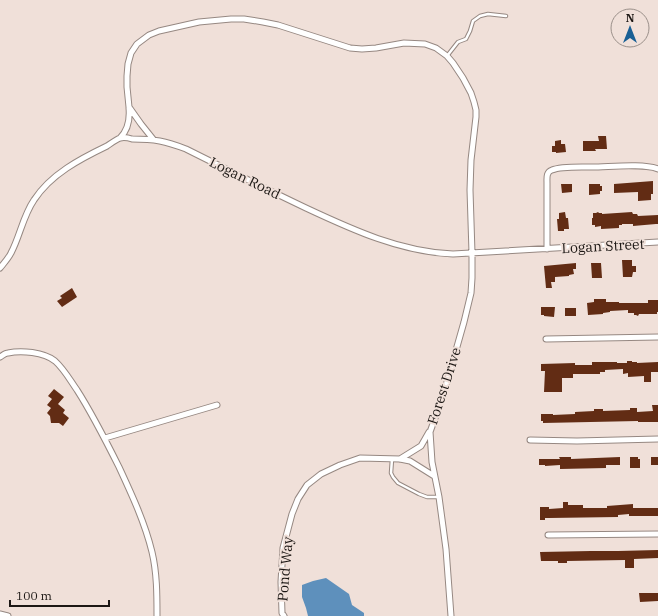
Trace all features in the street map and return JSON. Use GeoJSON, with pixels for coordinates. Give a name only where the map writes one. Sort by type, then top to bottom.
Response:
{"type":"FeatureCollection","features":[{"type":"Feature","properties":{"kind":"street"},"geometry":{"type":"LineString","coordinates":[[0,268],[11,253],[28,210],[42,189],[52,179],[70,166],[120,138],[126,129],[129,120],[127,87],[128,64],[131,53],[137,44],[145,37],[158,31],[199,22],[244,19],[284,27],[350,48],[376,48],[404,43],[425,44],[436,48],[447,56]]}},
{"type":"Feature","properties":{"kind":"street","name":"Forest Drive"},"geometry":{"type":"LineString","coordinates":[[447,56],[463,78],[471,94],[476,110],[471,160],[470,190],[472,278],[468,307],[443,396],[430,432],[432,462],[439,497],[446,549],[451,616]]}},
{"type":"Feature","properties":{"kind":"street"},"geometry":{"type":"LineString","coordinates":[[129,107],[153,139]]}},
{"type":"Feature","properties":{"kind":"street","name":"Logan Road"},"geometry":{"type":"LineString","coordinates":[[120,138],[153,139],[171,143],[340,224],[391,243],[430,252],[453,254],[547,249]]}},
{"type":"Feature","properties":{"kind":"street"},"geometry":{"type":"LineString","coordinates":[[547,249],[546,183],[548,173],[551,170],[574,167],[631,166],[658,169]]}},
{"type":"Feature","properties":{"kind":"street","name":"Logan Street"},"geometry":{"type":"LineString","coordinates":[[547,249],[658,242]]}},
{"type":"Feature","properties":{"kind":"street"},"geometry":{"type":"LineString","coordinates":[[546,339],[658,337]]}},
{"type":"Feature","properties":{"kind":"street"},"geometry":{"type":"LineString","coordinates":[[0,352],[20,352],[47,356],[54,361],[71,381],[84,402],[105,438],[130,489],[141,516],[153,554],[157,616]]}},
{"type":"Feature","properties":{"kind":"street"},"geometry":{"type":"LineString","coordinates":[[0,357],[6,353]]}},
{"type":"Feature","properties":{"kind":"street"},"geometry":{"type":"LineString","coordinates":[[105,438],[217,404]]}},
{"type":"Feature","properties":{"kind":"street"},"geometry":{"type":"LineString","coordinates":[[400,459],[421,446],[430,432]]}},
{"type":"Feature","properties":{"kind":"street"},"geometry":{"type":"LineString","coordinates":[[530,440],[577,441],[658,439]]}},
{"type":"Feature","properties":{"kind":"street","name":"Pond Way"},"geometry":{"type":"LineString","coordinates":[[282,615],[281,582],[283,548],[292,514],[298,499],[307,485],[321,474],[360,458],[392,458],[410,461],[434,476]]}},
{"type":"Feature","properties":{"kind":"street"},"geometry":{"type":"LineString","coordinates":[[548,535],[658,534]]}},
{"type":"Feature","properties":{"kind":"street"},"geometry":{"type":"LineString","coordinates":[[0,614],[8,616]]}},
{"type":"Feature","properties":{"kind":"lane"},"geometry":{"type":"LineString","coordinates":[[447,56],[458,42],[466,39],[473,21],[480,16],[488,14],[506,16]]}},
{"type":"Feature","properties":{"kind":"lane"},"geometry":{"type":"LineString","coordinates":[[392,458],[391,473],[398,483],[427,497],[439,497]]}},
{"type":"Feature","properties":{"kind":"water"},"geometry":{"type":"Polygon","coordinates":[[[326,578],[349,594],[352,605],[364,613],[364,616],[308,616],[302,597],[302,585],[326,578]]]}},
{"type":"Feature","properties":{"kind":"building"},"geometry":{"type":"Polygon","coordinates":[[[598,136],[606,136],[607,149],[583,151],[583,141],[599,141],[598,136]]]}},
{"type":"Feature","properties":{"kind":"building"},"geometry":{"type":"Polygon","coordinates":[[[561,140],[561,144],[565,144],[566,152],[552,152],[552,146],[555,146],[555,141],[561,140]]]}},
{"type":"Feature","properties":{"kind":"building"},"geometry":{"type":"Polygon","coordinates":[[[653,181],[653,194],[651,194],[651,200],[638,201],[638,192],[614,193],[614,184],[653,181]]]}},
{"type":"Feature","properties":{"kind":"building"},"geometry":{"type":"Polygon","coordinates":[[[561,184],[572,184],[572,192],[562,193],[561,184]]]}},
{"type":"Feature","properties":{"kind":"building"},"geometry":{"type":"Polygon","coordinates":[[[589,184],[600,184],[600,186],[602,186],[602,191],[600,191],[600,194],[589,195],[589,184]]]}},
{"type":"Feature","properties":{"kind":"building"},"geometry":{"type":"Polygon","coordinates":[[[565,212],[566,218],[568,218],[569,229],[558,231],[557,219],[559,219],[559,213],[565,212]]]}},
{"type":"Feature","properties":{"kind":"building"},"geometry":{"type":"Polygon","coordinates":[[[598,212],[602,214],[632,212],[638,216],[658,215],[658,224],[633,226],[633,224],[622,224],[619,225],[619,228],[601,229],[601,226],[595,227],[595,225],[592,225],[593,213],[598,212]]]}},
{"type":"Feature","properties":{"kind":"building"},"geometry":{"type":"Polygon","coordinates":[[[622,260],[632,260],[632,266],[636,266],[636,272],[633,272],[632,277],[623,277],[622,260]]]}},
{"type":"Feature","properties":{"kind":"building"},"geometry":{"type":"Polygon","coordinates":[[[576,263],[576,269],[573,269],[574,274],[555,277],[555,282],[551,282],[552,288],[546,288],[544,266],[576,263]]]}},
{"type":"Feature","properties":{"kind":"building"},"geometry":{"type":"Polygon","coordinates":[[[591,263],[601,263],[602,278],[592,278],[591,263]]]}},
{"type":"Feature","properties":{"kind":"building"},"geometry":{"type":"Polygon","coordinates":[[[72,288],[77,297],[62,307],[57,301],[62,298],[60,296],[72,288]]]}},
{"type":"Feature","properties":{"kind":"building"},"geometry":{"type":"Polygon","coordinates":[[[594,299],[606,299],[606,302],[619,303],[648,303],[648,300],[658,300],[658,312],[657,314],[639,314],[638,316],[634,315],[634,313],[628,313],[628,310],[610,311],[603,314],[588,315],[587,303],[594,302],[594,299]]]}},
{"type":"Feature","properties":{"kind":"building"},"geometry":{"type":"Polygon","coordinates":[[[541,307],[555,307],[554,317],[541,315],[541,307]]]}},
{"type":"Feature","properties":{"kind":"building"},"geometry":{"type":"Polygon","coordinates":[[[565,308],[576,308],[576,316],[565,316],[565,308]]]}},
{"type":"Feature","properties":{"kind":"building"},"geometry":{"type":"Polygon","coordinates":[[[627,361],[637,363],[658,362],[658,372],[651,372],[651,382],[644,382],[644,376],[628,377],[628,373],[623,374],[623,369],[605,370],[605,372],[600,372],[600,374],[573,374],[573,378],[562,378],[562,392],[544,392],[545,371],[541,371],[541,364],[575,363],[575,365],[592,365],[592,362],[627,363],[627,361]]]}},
{"type":"Feature","properties":{"kind":"building"},"geometry":{"type":"Polygon","coordinates":[[[54,389],[64,397],[58,404],[65,410],[63,413],[69,418],[63,426],[59,423],[51,423],[50,416],[47,413],[51,408],[47,405],[52,399],[48,396],[54,389]]]}},
{"type":"Feature","properties":{"kind":"building"},"geometry":{"type":"Polygon","coordinates":[[[652,405],[658,405],[658,422],[543,423],[543,421],[541,421],[541,414],[575,414],[575,412],[594,411],[594,409],[603,409],[603,411],[630,410],[630,408],[637,408],[637,412],[653,411],[652,405]]]}},
{"type":"Feature","properties":{"kind":"building"},"geometry":{"type":"Polygon","coordinates":[[[559,457],[571,457],[571,459],[620,457],[620,465],[606,465],[606,468],[560,469],[560,465],[539,465],[539,459],[560,459],[559,457]]]}},
{"type":"Feature","properties":{"kind":"building"},"geometry":{"type":"Polygon","coordinates":[[[630,457],[638,457],[638,459],[640,459],[640,468],[630,468],[630,457]]]}},
{"type":"Feature","properties":{"kind":"building"},"geometry":{"type":"Polygon","coordinates":[[[651,457],[658,457],[658,465],[651,465],[651,457]]]}},
{"type":"Feature","properties":{"kind":"building"},"geometry":{"type":"Polygon","coordinates":[[[563,502],[568,502],[568,505],[583,505],[583,508],[607,508],[607,506],[633,504],[633,508],[658,508],[658,516],[629,516],[629,514],[618,515],[618,517],[545,518],[545,520],[540,520],[540,507],[549,507],[549,509],[563,508],[563,502]]]}},
{"type":"Feature","properties":{"kind":"building"},"geometry":{"type":"Polygon","coordinates":[[[658,550],[658,558],[634,559],[634,568],[625,568],[625,560],[567,561],[567,563],[558,563],[558,561],[541,561],[540,552],[618,551],[658,550]]]}},
{"type":"Feature","properties":{"kind":"building"},"geometry":{"type":"Polygon","coordinates":[[[639,593],[658,593],[658,601],[640,602],[639,593]]]}}]}
